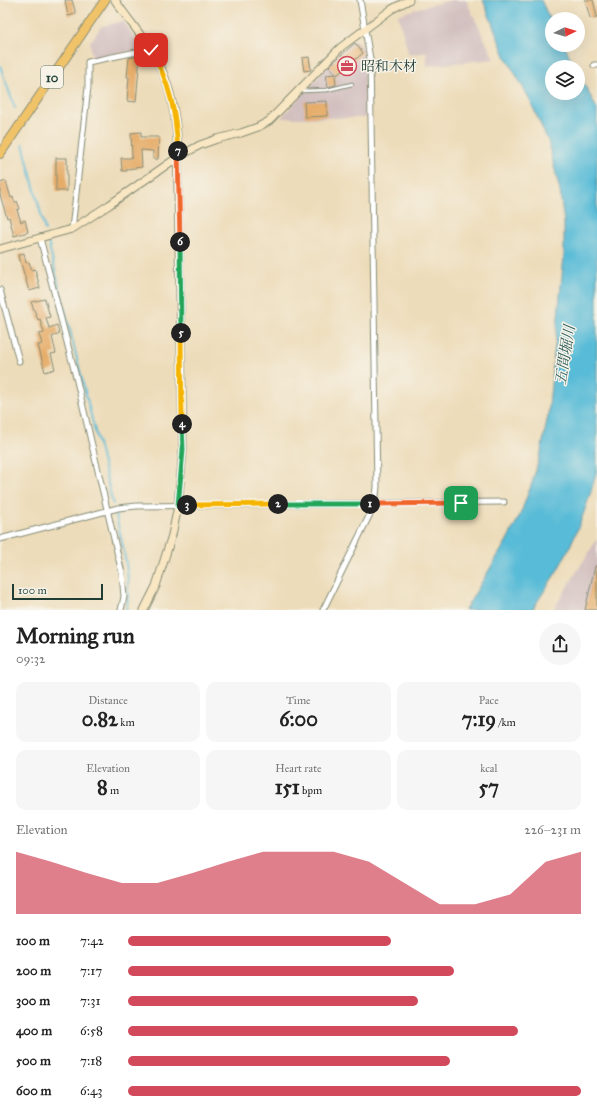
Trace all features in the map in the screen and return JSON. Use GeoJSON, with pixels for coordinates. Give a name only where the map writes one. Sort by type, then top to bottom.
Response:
{"type":"FeatureCollection","features":[{"type":"Feature","properties":{"kind":"main road","name":"10"},"geometry":{"type":"LineString","coordinates":[[0,154],[105,0]]}},
{"type":"Feature","properties":{"kind":"street"},"geometry":{"type":"LineString","coordinates":[[115,0],[151,50],[159,64],[171,94],[178,157],[183,450],[178,506],[172,535],[156,586],[144,610]]}},
{"type":"Feature","properties":{"kind":"street"},"geometry":{"type":"LineString","coordinates":[[323,610],[375,504],[377,487],[370,58],[360,0]]}},
{"type":"Feature","properties":{"kind":"street"},"geometry":{"type":"LineString","coordinates":[[0,249],[72,228],[109,205],[178,157],[200,145],[258,127],[269,121],[341,47],[392,9],[409,0]]}},
{"type":"Feature","properties":{"kind":"street"},"geometry":{"type":"LineString","coordinates":[[72,228],[88,87],[88,62],[151,50]]}},
{"type":"Feature","properties":{"kind":"street"},"geometry":{"type":"LineString","coordinates":[[40,238],[108,511],[123,580],[124,596],[121,610]]}},
{"type":"Feature","properties":{"kind":"street"},"geometry":{"type":"LineString","coordinates":[[0,290],[19,361]]}},
{"type":"Feature","properties":{"kind":"street"},"geometry":{"type":"LineString","coordinates":[[0,539],[118,508],[137,506],[504,502]]}},
{"type":"Feature","properties":{"kind":"lane"},"geometry":{"type":"LineString","coordinates":[[298,91],[327,90],[352,84]]}},
{"type":"Feature","properties":{"kind":"shaded area"},"geometry":{"type":"Polygon","coordinates":[[[452,0],[466,0],[494,59],[427,66],[427,52],[409,55],[398,15],[418,8],[452,0]]]}},
{"type":"Feature","properties":{"kind":"shaded area"},"geometry":{"type":"Polygon","coordinates":[[[124,21],[141,49],[92,58],[90,42],[102,26],[124,21]]]}},
{"type":"Feature","properties":{"kind":"shaded area"},"geometry":{"type":"Polygon","coordinates":[[[355,40],[363,47],[366,118],[281,118],[327,67],[355,40]]]}},
{"type":"Feature","properties":{"kind":"shaded area"},"geometry":{"type":"Polygon","coordinates":[[[597,539],[597,610],[553,610],[597,539]]]}},
{"type":"Feature","properties":{"kind":"water","name":"五間堀川"},"geometry":{"type":"Polygon","coordinates":[[[483,0],[541,0],[546,12],[545,12],[545,52],[568,52],[572,60],[545,60],[545,100],[585,100],[585,86],[597,109],[597,470],[585,509],[570,547],[557,571],[532,610],[465,610],[506,542],[520,515],[532,483],[541,452],[548,415],[564,256],[564,223],[560,191],[548,141],[528,96],[505,56],[483,0]]]}},
{"type":"Feature","properties":{"kind":"building"},"geometry":{"type":"Polygon","coordinates":[[[65,0],[72,0],[76,14],[68,16],[65,0]]]}},
{"type":"Feature","properties":{"kind":"building"},"geometry":{"type":"Polygon","coordinates":[[[585,0],[593,0],[597,17],[590,18],[585,0]]]}},
{"type":"Feature","properties":{"kind":"building"},"geometry":{"type":"Polygon","coordinates":[[[355,43],[363,53],[337,75],[329,66],[355,43]]]}},
{"type":"Feature","properties":{"kind":"building"},"geometry":{"type":"Polygon","coordinates":[[[140,56],[136,102],[127,101],[129,58],[140,56]]]}},
{"type":"Feature","properties":{"kind":"building"},"geometry":{"type":"Polygon","coordinates":[[[309,57],[311,70],[304,71],[302,58],[309,57]]]}},
{"type":"Feature","properties":{"kind":"building"},"geometry":{"type":"Polygon","coordinates":[[[335,74],[336,85],[328,87],[326,75],[335,74]]]}},
{"type":"Feature","properties":{"kind":"building"},"geometry":{"type":"Polygon","coordinates":[[[327,101],[327,116],[305,117],[304,102],[327,101]]]}},
{"type":"Feature","properties":{"kind":"building"},"geometry":{"type":"Polygon","coordinates":[[[141,132],[141,137],[159,137],[158,159],[153,159],[153,151],[141,150],[142,167],[122,171],[121,158],[131,158],[132,156],[131,133],[141,132]]]}},
{"type":"Feature","properties":{"kind":"building"},"geometry":{"type":"Polygon","coordinates":[[[56,158],[67,158],[67,191],[56,191],[56,158]]]}},
{"type":"Feature","properties":{"kind":"building"},"geometry":{"type":"Polygon","coordinates":[[[6,181],[11,198],[13,197],[15,203],[17,201],[20,209],[17,210],[21,222],[25,220],[28,232],[14,236],[9,217],[7,218],[0,195],[0,183],[6,181]]]}},
{"type":"Feature","properties":{"kind":"building"},"geometry":{"type":"Polygon","coordinates":[[[24,253],[26,263],[29,262],[32,270],[35,269],[40,288],[29,291],[18,255],[24,253]]]}},
{"type":"Feature","properties":{"kind":"building"},"geometry":{"type":"Polygon","coordinates":[[[45,299],[50,317],[46,318],[49,328],[57,325],[59,334],[52,337],[56,353],[51,354],[55,369],[45,372],[38,345],[42,344],[39,334],[44,333],[40,319],[38,320],[31,302],[45,299]]]}},
{"type":"Feature","properties":{"kind":"building"},"geometry":{"type":"Polygon","coordinates":[[[595,566],[597,566],[597,610],[585,610],[595,566]]]}},
{"type":"Feature","properties":{"kind":"waterway"},"geometry":{"type":"LineString","coordinates":[[0,66],[15,108]]}},
{"type":"Feature","properties":{"kind":"waterway"},"geometry":{"type":"LineString","coordinates":[[23,144],[45,230]]}},
{"type":"Feature","properties":{"kind":"waterway"},"geometry":{"type":"LineString","coordinates":[[48,242],[113,504]]}},
{"type":"Feature","properties":{"kind":"waterway"},"geometry":{"type":"LineString","coordinates":[[116,515],[126,562],[128,586],[126,610]]}},
{"type":"Feature","properties":{"kind":"place","name":"昭和木材"},"geometry":{"type":"Point","coordinates":[347,66]}},
{"type":"Feature","properties":{"kind":"route"},"geometry":{"type":"LineString","coordinates":[[151,50],[166,79],[171,94],[177,135],[183,450],[178,506],[461,503]]}}]}
